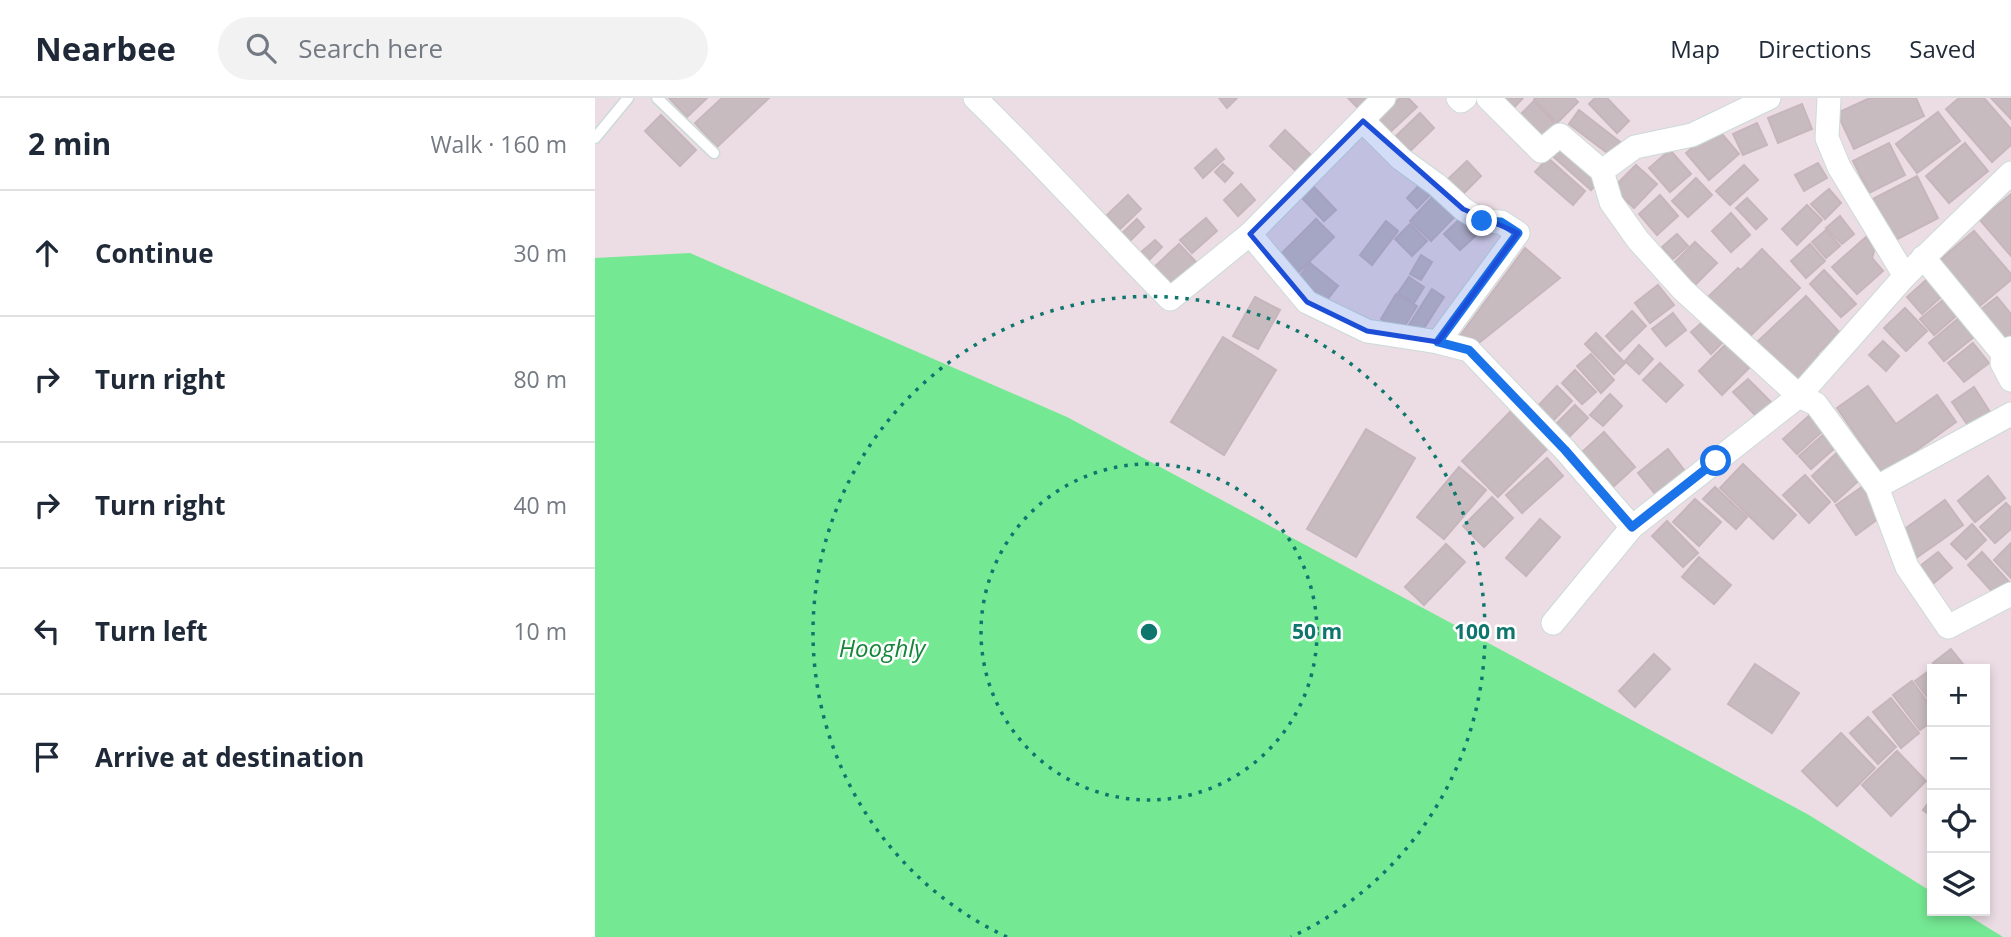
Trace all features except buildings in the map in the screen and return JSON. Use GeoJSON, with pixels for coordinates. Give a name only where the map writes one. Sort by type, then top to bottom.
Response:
{"type":"FeatureCollection","features":[{"type":"Feature","properties":{"kind":"street"},"geometry":{"type":"LineString","coordinates":[[975,98],[1038,159],[1108,237],[1170,299],[1250,234],[1384,98]]}},
{"type":"Feature","properties":{"kind":"street"},"geometry":{"type":"LineString","coordinates":[[1458,98],[1461,101],[1465,98]]}},
{"type":"Feature","properties":{"kind":"street"},"geometry":{"type":"LineString","coordinates":[[1488,98],[1541,151],[1560,135],[1602,171],[1611,202],[1683,290],[1799,396],[1816,404],[1877,487],[1907,567],[1948,627],[2011,594]]}},
{"type":"Feature","properties":{"kind":"street"},"geometry":{"type":"LineString","coordinates":[[1602,171],[1635,147],[1692,135],[1769,98]]}},
{"type":"Feature","properties":{"kind":"street"},"geometry":{"type":"LineString","coordinates":[[1829,98],[1827,138],[1839,167],[1905,276]]}},
{"type":"Feature","properties":{"kind":"street"},"geometry":{"type":"LineString","coordinates":[[1363,121],[1401,159],[1437,185],[1463,209],[1482,221],[1501,222],[1518,233],[1438,342]]}},
{"type":"Feature","properties":{"kind":"street"},"geometry":{"type":"LineString","coordinates":[[1553,622],[1632,527],[1799,396],[1923,257],[2011,173]]}},
{"type":"Feature","properties":{"kind":"street"},"geometry":{"type":"LineString","coordinates":[[1250,234],[1307,302],[1367,331],[1438,342],[1469,350],[1565,450],[1632,527]]}},
{"type":"Feature","properties":{"kind":"street"},"geometry":{"type":"LineString","coordinates":[[1923,257],[2007,351],[2002,363],[2011,380]]}},
{"type":"Feature","properties":{"kind":"street"},"geometry":{"type":"LineString","coordinates":[[1877,487],[2011,414]]}},
{"type":"Feature","properties":{"kind":"lane"},"geometry":{"type":"LineString","coordinates":[[595,138],[628,98]]}},
{"type":"Feature","properties":{"kind":"lane"},"geometry":{"type":"LineString","coordinates":[[657,98],[714,153]]}},
{"type":"Feature","properties":{"kind":"highlighted area"},"geometry":{"type":"Polygon","coordinates":[[[1363,121],[1463,209],[1518,233],[1438,342],[1367,331],[1307,302],[1250,234],[1363,121]]]}},
{"type":"Feature","properties":{"kind":"water","name":"Hooghly"},"geometry":{"type":"Polygon","coordinates":[[[690,253],[1067,417],[1809,815],[1927,889],[1927,916],[1969,916],[2003,937],[595,937],[595,258],[690,253]]]}},
{"type":"Feature","properties":{"kind":"route"},"geometry":{"type":"LineString","coordinates":[[1482,221],[1501,222],[1518,233],[1438,342],[1469,350],[1565,450],[1632,527],[1716,461]]}}]}
